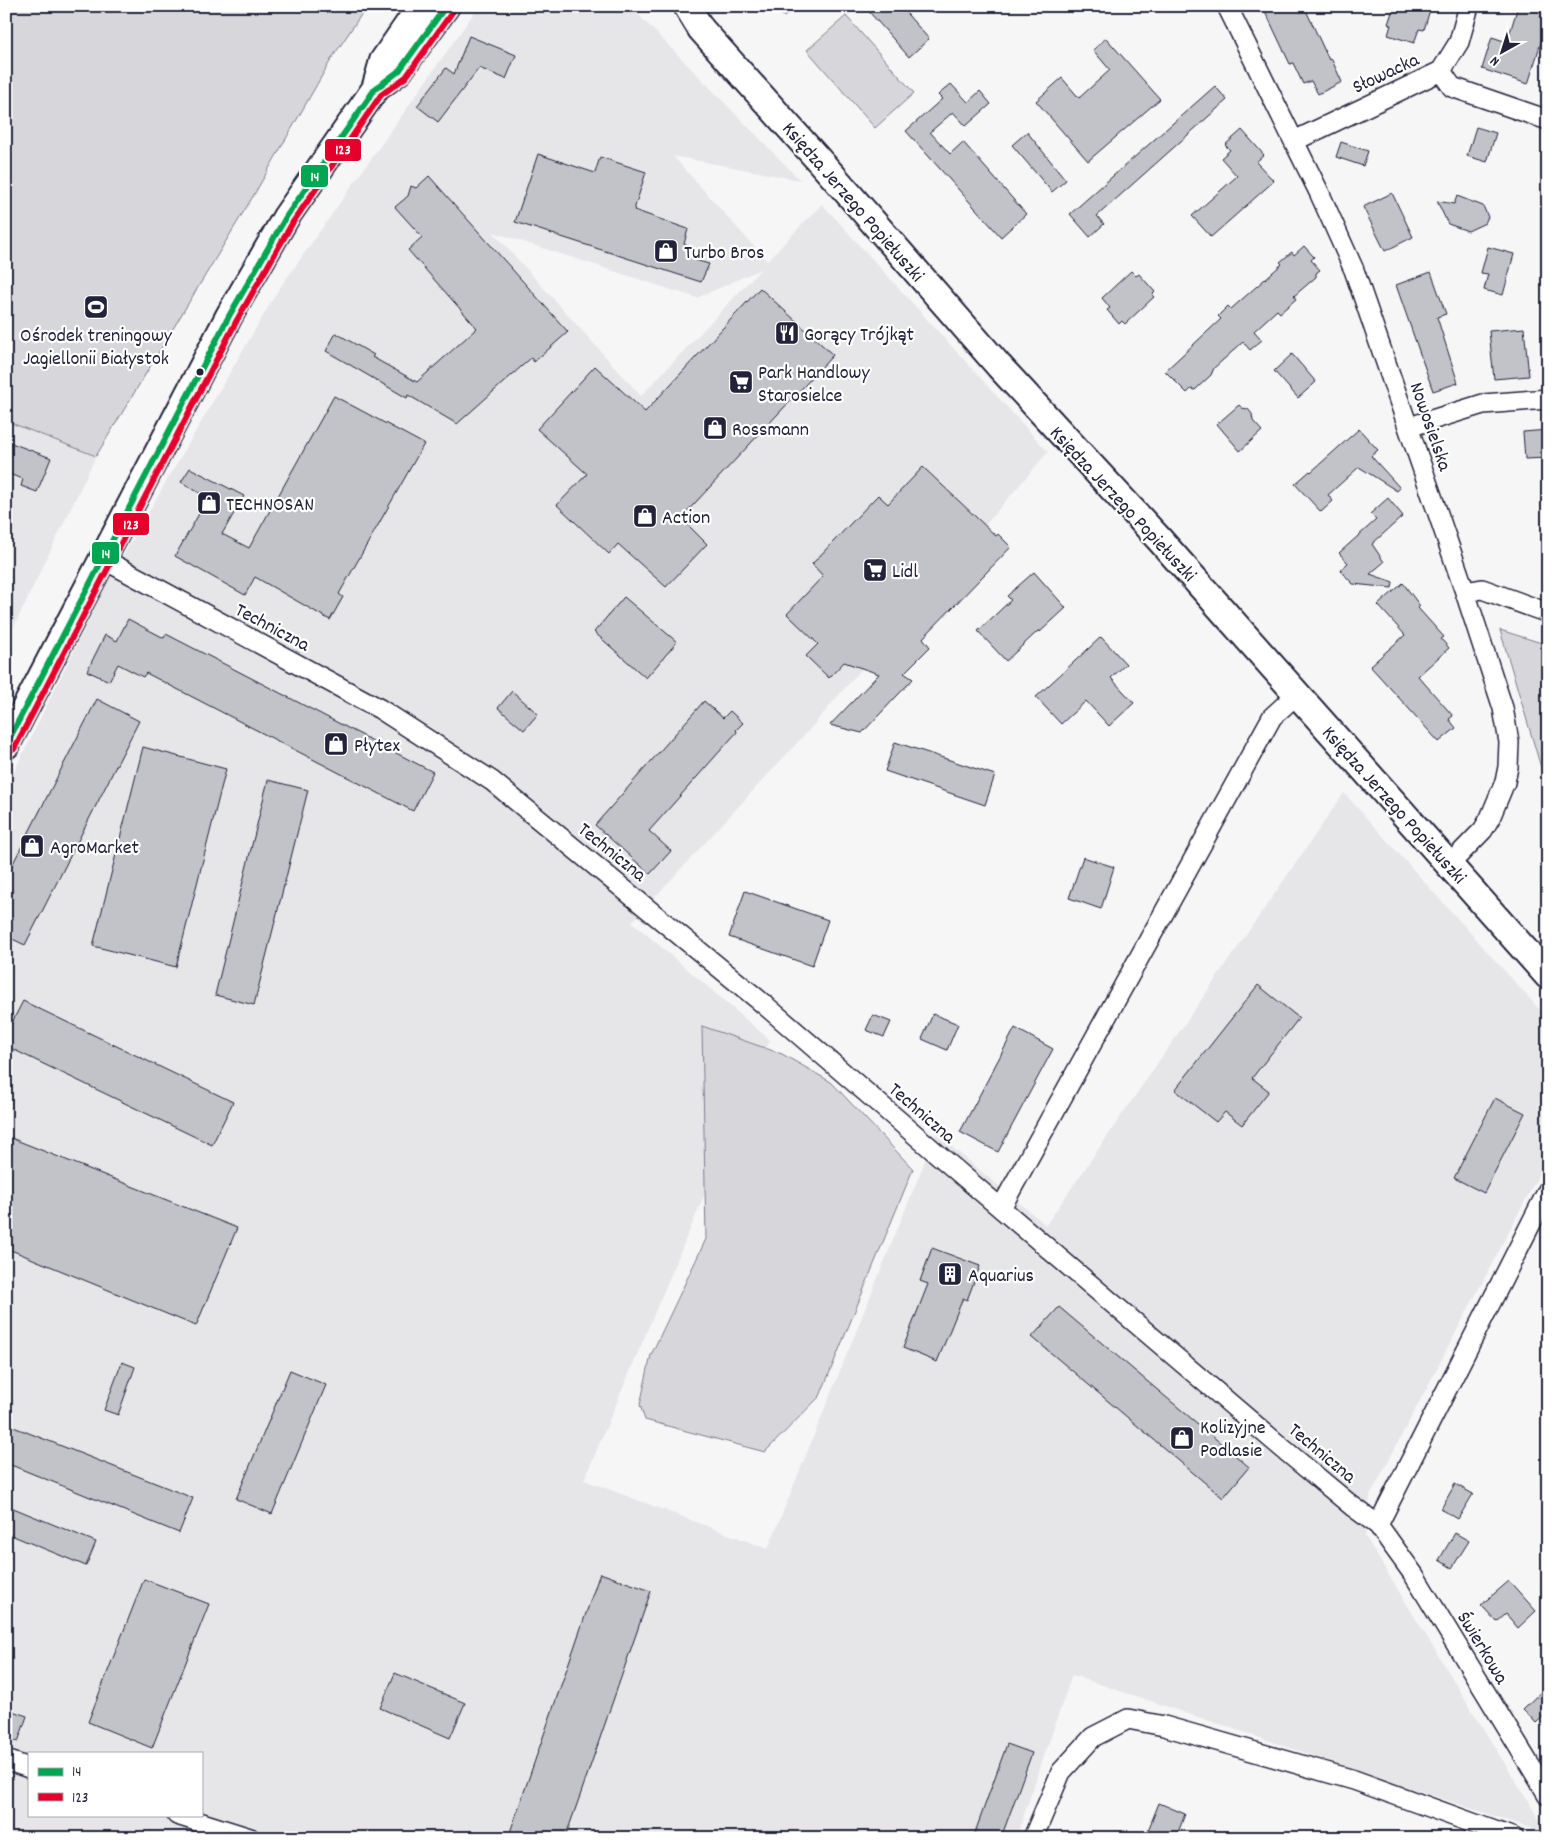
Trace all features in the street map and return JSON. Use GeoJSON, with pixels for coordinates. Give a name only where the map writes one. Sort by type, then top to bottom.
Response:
{"type":"FeatureCollection","features":[{"type":"Feature","properties":{"kind":"street"},"geometry":{"type":"LineString","coordinates":[[375,89],[383,61],[421,6]]}},
{"type":"Feature","properties":{"kind":"street"},"geometry":{"type":"LineString","coordinates":[[6,745],[238,300],[286,217],[375,89],[399,71],[446,6]]}},
{"type":"Feature","properties":{"kind":"street","name":"Księdza Jerzego Popiełuszki"},"geometry":{"type":"LineString","coordinates":[[672,6],[701,29],[827,169],[999,366],[1159,539],[1548,976]]}},
{"type":"Feature","properties":{"kind":"street","name":"Księdza Jerzego Popiełuszki"},"geometry":{"type":"LineString","coordinates":[[687,6],[701,29]]}},
{"type":"Feature","properties":{"kind":"street","name":"Nowosielska"},"geometry":{"type":"LineString","coordinates":[[1226,6],[1294,141],[1354,270],[1465,592],[1507,725],[1509,752],[1505,782],[1490,818],[1482,830],[1449,865]]}},
{"type":"Feature","properties":{"kind":"street"},"geometry":{"type":"LineString","coordinates":[[1441,71],[1459,42],[1469,6]]}},
{"type":"Feature","properties":{"kind":"street","name":"Słowacka"},"geometry":{"type":"LineString","coordinates":[[1294,141],[1441,71],[1452,87],[1548,120]]}},
{"type":"Feature","properties":{"kind":"street"},"geometry":{"type":"LineString","coordinates":[[1409,427],[1483,404],[1548,399]]}},
{"type":"Feature","properties":{"kind":"street","name":"Techniczna"},"geometry":{"type":"LineString","coordinates":[[103,560],[380,709],[492,781],[766,1006],[1281,1447],[1378,1526]]}},
{"type":"Feature","properties":{"kind":"street"},"geometry":{"type":"LineString","coordinates":[[1465,592],[1482,589],[1548,613]]}},
{"type":"Feature","properties":{"kind":"street"},"geometry":{"type":"LineString","coordinates":[[1001,1208],[1272,717],[1297,694]]}},
{"type":"Feature","properties":{"kind":"street"},"geometry":{"type":"LineString","coordinates":[[1378,1526],[1548,1190]]}},
{"type":"Feature","properties":{"kind":"street","name":"Świerkowa"},"geometry":{"type":"LineString","coordinates":[[1378,1526],[1414,1575],[1548,1795]]}},
{"type":"Feature","properties":{"kind":"street"},"geometry":{"type":"LineString","coordinates":[[1033,1838],[1061,1772],[1094,1737],[1128,1719],[1164,1726],[1354,1780],[1514,1838]]}},
{"type":"Feature","properties":{"kind":"street"},"geometry":{"type":"LineString","coordinates":[[6,1760],[28,1768]]}},
{"type":"Feature","properties":{"kind":"street"},"geometry":{"type":"LineString","coordinates":[[180,1816],[250,1838]]}},
{"type":"Feature","properties":{"kind":"shaded area","name":"Ośrodek treningowy Jagiellonii Białystok"},"geometry":{"type":"Polygon","coordinates":[[[6,6],[367,6],[332,58],[255,193],[96,456],[6,421],[6,6]]]}},
{"type":"Feature","properties":{"kind":"shaded area"},"geometry":{"type":"Polygon","coordinates":[[[479,6],[630,6],[800,180],[673,156],[767,261],[822,204],[1048,452],[809,730],[632,922],[770,1040],[584,1480],[768,1549],[936,1134],[1046,1225],[1344,793],[1548,1019],[1548,1157],[1370,1496],[1365,1536],[1548,1834],[1072,1675],[1016,1838],[6,1838],[6,788],[107,583],[277,292],[479,6]],[[493,232],[641,396],[761,269],[697,298],[493,232]]]}},
{"type":"Feature","properties":{"kind":"shaded area"},"geometry":{"type":"Polygon","coordinates":[[[774,6],[796,6],[784,17],[774,6]]]}},
{"type":"Feature","properties":{"kind":"shaded area"},"geometry":{"type":"Polygon","coordinates":[[[846,16],[914,93],[875,128],[807,50],[846,16]]]}},
{"type":"Feature","properties":{"kind":"shaded area"},"geometry":{"type":"Polygon","coordinates":[[[6,421],[96,456],[6,643],[6,421]]]}},
{"type":"Feature","properties":{"kind":"shaded area"},"geometry":{"type":"Polygon","coordinates":[[[1500,630],[1548,645],[1548,791],[1500,630]]]}},
{"type":"Feature","properties":{"kind":"shaded area"},"geometry":{"type":"Polygon","coordinates":[[[702,1026],[782,1054],[831,1082],[913,1169],[820,1396],[765,1452],[645,1420],[640,1405],[651,1355],[706,1239],[702,1026]]]}},
{"type":"Feature","properties":{"kind":"building"},"geometry":{"type":"Polygon","coordinates":[[[864,6],[900,6],[929,39],[909,57],[864,6]]]}},
{"type":"Feature","properties":{"kind":"building"},"geometry":{"type":"Polygon","coordinates":[[[1276,6],[1304,6],[1329,60],[1331,58],[1342,82],[1318,94],[1311,81],[1303,84],[1293,63],[1290,64],[1265,11],[1276,6]]]}},
{"type":"Feature","properties":{"kind":"building"},"geometry":{"type":"Polygon","coordinates":[[[1400,6],[1431,6],[1424,30],[1419,29],[1414,43],[1388,35],[1391,25],[1388,24],[1393,9],[1399,11],[1400,6]]]}},
{"type":"Feature","properties":{"kind":"building"},"geometry":{"type":"Polygon","coordinates":[[[1518,6],[1548,6],[1548,20],[1528,84],[1482,69],[1492,37],[1507,42],[1518,6]]]}},
{"type":"Feature","properties":{"kind":"building"},"geometry":{"type":"Polygon","coordinates":[[[469,36],[516,55],[506,79],[479,68],[438,122],[417,106],[446,68],[454,74],[469,36]]]}},
{"type":"Feature","properties":{"kind":"building"},"geometry":{"type":"Polygon","coordinates":[[[1106,38],[1160,99],[1088,161],[1036,101],[1062,78],[1079,98],[1110,70],[1093,50],[1106,38]]]}},
{"type":"Feature","properties":{"kind":"building"},"geometry":{"type":"Polygon","coordinates":[[[951,84],[968,102],[980,91],[991,104],[966,126],[953,112],[930,132],[950,154],[963,142],[1026,214],[1001,237],[906,131],[942,99],[938,95],[951,84]]]}},
{"type":"Feature","properties":{"kind":"building"},"geometry":{"type":"Polygon","coordinates":[[[1215,86],[1227,100],[1097,216],[1104,224],[1090,237],[1070,214],[1215,86]]]}},
{"type":"Feature","properties":{"kind":"building"},"geometry":{"type":"Polygon","coordinates":[[[1476,127],[1496,133],[1487,162],[1467,156],[1476,127]]]}},
{"type":"Feature","properties":{"kind":"building"},"geometry":{"type":"Polygon","coordinates":[[[1242,130],[1264,155],[1256,162],[1274,181],[1211,237],[1192,216],[1237,176],[1221,158],[1230,150],[1225,145],[1242,130]]]}},
{"type":"Feature","properties":{"kind":"building"},"geometry":{"type":"Polygon","coordinates":[[[1027,132],[1066,180],[1052,192],[1012,145],[1027,132]]]}},
{"type":"Feature","properties":{"kind":"building"},"geometry":{"type":"Polygon","coordinates":[[[1341,142],[1368,151],[1363,166],[1336,157],[1341,142]]]}},
{"type":"Feature","properties":{"kind":"building"},"geometry":{"type":"Polygon","coordinates":[[[538,154],[595,173],[600,157],[646,172],[634,210],[688,229],[684,244],[697,250],[695,260],[709,264],[701,282],[515,222],[538,154]]]}},
{"type":"Feature","properties":{"kind":"building"},"geometry":{"type":"Polygon","coordinates":[[[429,176],[568,332],[534,362],[531,358],[457,424],[408,395],[407,398],[326,351],[336,333],[374,355],[372,357],[417,382],[477,328],[408,250],[422,237],[395,207],[408,196],[411,186],[416,188],[429,176]]]}},
{"type":"Feature","properties":{"kind":"building"},"geometry":{"type":"Polygon","coordinates":[[[1392,193],[1413,237],[1385,251],[1363,207],[1392,193]]]}},
{"type":"Feature","properties":{"kind":"building"},"geometry":{"type":"Polygon","coordinates":[[[1457,196],[1483,206],[1488,217],[1485,223],[1468,231],[1448,224],[1437,201],[1454,204],[1457,196]]]}},
{"type":"Feature","properties":{"kind":"building"},"geometry":{"type":"Polygon","coordinates":[[[1304,246],[1314,257],[1311,260],[1320,270],[1316,273],[1316,277],[1294,296],[1296,299],[1280,313],[1277,310],[1254,331],[1262,340],[1250,350],[1243,342],[1214,368],[1211,375],[1195,390],[1191,389],[1187,393],[1165,371],[1221,319],[1218,316],[1228,306],[1231,309],[1282,264],[1280,262],[1292,252],[1294,255],[1304,246]]]}},
{"type":"Feature","properties":{"kind":"building"},"geometry":{"type":"Polygon","coordinates":[[[1488,247],[1514,254],[1503,295],[1484,290],[1488,274],[1481,273],[1488,247]]]}},
{"type":"Feature","properties":{"kind":"building"},"geometry":{"type":"Polygon","coordinates":[[[1131,271],[1136,276],[1139,274],[1155,292],[1152,295],[1154,297],[1125,324],[1122,321],[1119,324],[1107,310],[1110,308],[1102,298],[1131,271]]]}},
{"type":"Feature","properties":{"kind":"building"},"geometry":{"type":"Polygon","coordinates":[[[1431,272],[1446,314],[1437,317],[1458,383],[1433,391],[1396,285],[1431,272]]]}},
{"type":"Feature","properties":{"kind":"building"},"geometry":{"type":"Polygon","coordinates":[[[760,288],[833,355],[681,518],[707,544],[666,587],[618,544],[609,554],[557,505],[587,474],[537,429],[595,366],[645,412],[760,288]]]}},
{"type":"Feature","properties":{"kind":"building"},"geometry":{"type":"Polygon","coordinates":[[[1524,328],[1529,376],[1494,379],[1489,331],[1524,328]]]}},
{"type":"Feature","properties":{"kind":"building"},"geometry":{"type":"Polygon","coordinates":[[[1292,354],[1316,382],[1298,398],[1274,371],[1292,354]]]}},
{"type":"Feature","properties":{"kind":"building"},"geometry":{"type":"Polygon","coordinates":[[[334,396],[424,444],[339,594],[343,597],[330,620],[255,577],[245,595],[175,556],[208,498],[181,482],[190,468],[244,496],[222,534],[249,548],[334,396]]]}},
{"type":"Feature","properties":{"kind":"building"},"geometry":{"type":"Polygon","coordinates":[[[1239,405],[1242,408],[1248,409],[1252,414],[1253,421],[1262,431],[1240,451],[1217,424],[1239,405]]]}},
{"type":"Feature","properties":{"kind":"building"},"geometry":{"type":"Polygon","coordinates":[[[1359,429],[1378,450],[1371,456],[1400,488],[1397,491],[1359,467],[1328,495],[1333,501],[1321,512],[1295,484],[1359,429]]]}},
{"type":"Feature","properties":{"kind":"building"},"geometry":{"type":"Polygon","coordinates":[[[1548,430],[1548,458],[1525,459],[1523,432],[1548,430]]]}},
{"type":"Feature","properties":{"kind":"building"},"geometry":{"type":"Polygon","coordinates":[[[6,441],[51,458],[37,492],[21,486],[23,479],[6,473],[6,441]]]}},
{"type":"Feature","properties":{"kind":"building","name":"Lidl"},"geometry":{"type":"Polygon","coordinates":[[[923,467],[996,536],[998,534],[1011,547],[923,638],[930,647],[904,673],[913,679],[862,733],[830,725],[879,674],[844,662],[829,678],[806,656],[818,644],[787,614],[823,576],[812,564],[878,495],[888,504],[923,467]]]}},
{"type":"Feature","properties":{"kind":"building"},"geometry":{"type":"Polygon","coordinates":[[[1388,498],[1403,516],[1372,544],[1384,562],[1370,574],[1393,582],[1392,588],[1353,584],[1340,570],[1348,563],[1339,553],[1376,520],[1370,514],[1388,498]]]}},
{"type":"Feature","properties":{"kind":"building"},"geometry":{"type":"Polygon","coordinates":[[[1034,572],[1066,608],[1006,661],[978,631],[1011,600],[1007,596],[1034,572]]]}},
{"type":"Feature","properties":{"kind":"building"},"geometry":{"type":"Polygon","coordinates":[[[1403,583],[1420,606],[1418,608],[1444,637],[1441,639],[1449,648],[1418,676],[1453,716],[1449,719],[1456,728],[1439,742],[1370,666],[1405,635],[1378,605],[1403,583]]]}},
{"type":"Feature","properties":{"kind":"building"},"geometry":{"type":"Polygon","coordinates":[[[624,597],[677,642],[646,678],[594,632],[624,597]]]}},
{"type":"Feature","properties":{"kind":"building"},"geometry":{"type":"Polygon","coordinates":[[[128,619],[164,638],[166,634],[433,772],[413,811],[146,673],[143,677],[118,664],[109,681],[87,671],[105,635],[117,641],[128,619]]]}},
{"type":"Feature","properties":{"kind":"building"},"geometry":{"type":"Polygon","coordinates":[[[1101,637],[1126,664],[1111,678],[1134,703],[1109,726],[1086,701],[1061,724],[1036,697],[1101,637]]]}},
{"type":"Feature","properties":{"kind":"building"},"geometry":{"type":"Polygon","coordinates":[[[512,691],[538,714],[524,730],[498,708],[512,691]]]}},
{"type":"Feature","properties":{"kind":"building"},"geometry":{"type":"Polygon","coordinates":[[[97,699],[139,721],[25,945],[6,936],[6,877],[97,699]]]}},
{"type":"Feature","properties":{"kind":"building"},"geometry":{"type":"Polygon","coordinates":[[[704,701],[723,718],[730,711],[743,723],[649,831],[671,851],[650,874],[595,825],[704,701]]]}},
{"type":"Feature","properties":{"kind":"building"},"geometry":{"type":"Polygon","coordinates":[[[895,742],[995,775],[985,805],[885,771],[895,742]]]}},
{"type":"Feature","properties":{"kind":"building"},"geometry":{"type":"Polygon","coordinates":[[[143,747],[226,769],[176,967],[93,946],[143,747]]]}},
{"type":"Feature","properties":{"kind":"building"},"geometry":{"type":"Polygon","coordinates":[[[268,780],[308,790],[254,1005],[215,995],[268,780]]]}},
{"type":"Feature","properties":{"kind":"building"},"geometry":{"type":"Polygon","coordinates":[[[1083,857],[1114,867],[1101,909],[1069,898],[1083,857]]]}},
{"type":"Feature","properties":{"kind":"building"},"geometry":{"type":"Polygon","coordinates":[[[745,891],[828,920],[812,966],[729,937],[745,891]]]}},
{"type":"Feature","properties":{"kind":"building"},"geometry":{"type":"Polygon","coordinates":[[[1258,985],[1299,1018],[1252,1078],[1269,1091],[1242,1125],[1225,1112],[1216,1122],[1175,1090],[1258,985]]]}},
{"type":"Feature","properties":{"kind":"building"},"geometry":{"type":"Polygon","coordinates":[[[23,1001],[233,1102],[212,1145],[6,1046],[6,1034],[23,1001]]]}},
{"type":"Feature","properties":{"kind":"building"},"geometry":{"type":"Polygon","coordinates":[[[933,1014],[958,1024],[947,1050],[922,1039],[933,1014]]]}},
{"type":"Feature","properties":{"kind":"building"},"geometry":{"type":"Polygon","coordinates":[[[873,1015],[891,1022],[884,1037],[866,1030],[873,1015]]]}},
{"type":"Feature","properties":{"kind":"building"},"geometry":{"type":"Polygon","coordinates":[[[1015,1028],[1053,1049],[998,1152],[960,1132],[1015,1028]]]}},
{"type":"Feature","properties":{"kind":"building"},"geometry":{"type":"Polygon","coordinates":[[[1495,1098],[1525,1113],[1484,1193],[1454,1178],[1495,1098]]]}},
{"type":"Feature","properties":{"kind":"building"},"geometry":{"type":"Polygon","coordinates":[[[6,1136],[237,1228],[196,1326],[6,1248],[6,1136]]]}},
{"type":"Feature","properties":{"kind":"building"},"geometry":{"type":"Polygon","coordinates":[[[932,1248],[980,1266],[967,1300],[963,1298],[937,1362],[903,1348],[928,1284],[920,1281],[932,1248]]]}},
{"type":"Feature","properties":{"kind":"building"},"geometry":{"type":"Polygon","coordinates":[[[1059,1307],[1249,1467],[1223,1498],[1032,1337],[1059,1307]]]}},
{"type":"Feature","properties":{"kind":"building"},"geometry":{"type":"Polygon","coordinates":[[[122,1362],[135,1367],[118,1415],[104,1410],[122,1362]]]}},
{"type":"Feature","properties":{"kind":"building"},"geometry":{"type":"Polygon","coordinates":[[[290,1370],[326,1385],[272,1514],[236,1499],[290,1370]]]}},
{"type":"Feature","properties":{"kind":"building"},"geometry":{"type":"Polygon","coordinates":[[[6,1424],[193,1498],[179,1533],[6,1463],[6,1424]]]}},
{"type":"Feature","properties":{"kind":"building"},"geometry":{"type":"Polygon","coordinates":[[[1455,1484],[1473,1494],[1458,1519],[1441,1509],[1455,1484]]]}},
{"type":"Feature","properties":{"kind":"building"},"geometry":{"type":"Polygon","coordinates":[[[6,1505],[96,1542],[86,1566],[6,1533],[6,1505]]]}},
{"type":"Feature","properties":{"kind":"building"},"geometry":{"type":"Polygon","coordinates":[[[1455,1533],[1469,1541],[1452,1568],[1439,1560],[1455,1533]]]}},
{"type":"Feature","properties":{"kind":"building"},"geometry":{"type":"Polygon","coordinates":[[[600,1573],[651,1591],[581,1793],[565,1838],[508,1838],[600,1573]]]}},
{"type":"Feature","properties":{"kind":"building"},"geometry":{"type":"Polygon","coordinates":[[[144,1579],[209,1604],[152,1748],[88,1722],[144,1579]]]}},
{"type":"Feature","properties":{"kind":"building"},"geometry":{"type":"Polygon","coordinates":[[[1509,1581],[1536,1611],[1518,1628],[1506,1614],[1497,1622],[1481,1605],[1509,1581]]]}},
{"type":"Feature","properties":{"kind":"building"},"geometry":{"type":"Polygon","coordinates":[[[395,1673],[465,1703],[450,1738],[380,1708],[395,1673]]]}},
{"type":"Feature","properties":{"kind":"building"},"geometry":{"type":"Polygon","coordinates":[[[1548,1685],[1548,1712],[1536,1723],[1523,1709],[1548,1685]]]}},
{"type":"Feature","properties":{"kind":"building"},"geometry":{"type":"Polygon","coordinates":[[[6,1709],[27,1716],[18,1742],[6,1738],[6,1709]]]}},
{"type":"Feature","properties":{"kind":"building"},"geometry":{"type":"Polygon","coordinates":[[[1007,1744],[1032,1753],[1001,1838],[973,1838],[1007,1744]]]}},
{"type":"Feature","properties":{"kind":"building"},"geometry":{"type":"Polygon","coordinates":[[[1159,1803],[1185,1814],[1176,1838],[1145,1838],[1159,1803]]]}},
{"type":"Feature","properties":{"kind":"transit line","name":"14"},"geometry":{"type":"LineString","coordinates":[[6,745],[229,316],[286,217],[375,89],[399,71],[446,6]]}},
{"type":"Feature","properties":{"kind":"transit line","name":"123"},"geometry":{"type":"LineString","coordinates":[[14,749],[237,320],[293,222],[381,95],[406,77],[453,11]]}},
{"type":"Feature","properties":{"kind":"place","name":"Turbo Bros"},"geometry":{"type":"Point","coordinates":[666,251]}},
{"type":"Feature","properties":{"kind":"place","name":"Ośrodek treningowy Jagiellonii Białystok"},"geometry":{"type":"Point","coordinates":[96,307]}},
{"type":"Feature","properties":{"kind":"place","name":"Gorący Trójkąt"},"geometry":{"type":"Point","coordinates":[787,333]}},
{"type":"Feature","properties":{"kind":"place","name":"Park Handlowy Starosielce"},"geometry":{"type":"Point","coordinates":[741,382]}},
{"type":"Feature","properties":{"kind":"place","name":"Rossmann"},"geometry":{"type":"Point","coordinates":[715,428]}},
{"type":"Feature","properties":{"kind":"place","name":"TECHNOSAN"},"geometry":{"type":"Point","coordinates":[209,503]}},
{"type":"Feature","properties":{"kind":"place","name":"Action"},"geometry":{"type":"Point","coordinates":[645,516]}},
{"type":"Feature","properties":{"kind":"place","name":"Lidl"},"geometry":{"type":"Point","coordinates":[875,570]}},
{"type":"Feature","properties":{"kind":"place","name":"Płytex"},"geometry":{"type":"Point","coordinates":[336,744]}},
{"type":"Feature","properties":{"kind":"place","name":"AgroMarket"},"geometry":{"type":"Point","coordinates":[32,846]}},
{"type":"Feature","properties":{"kind":"place","name":"Aquarius"},"geometry":{"type":"Point","coordinates":[950,1274]}},
{"type":"Feature","properties":{"kind":"place","name":"Kolizyjne Podlasie"},"geometry":{"type":"Point","coordinates":[1182,1438]}}]}
